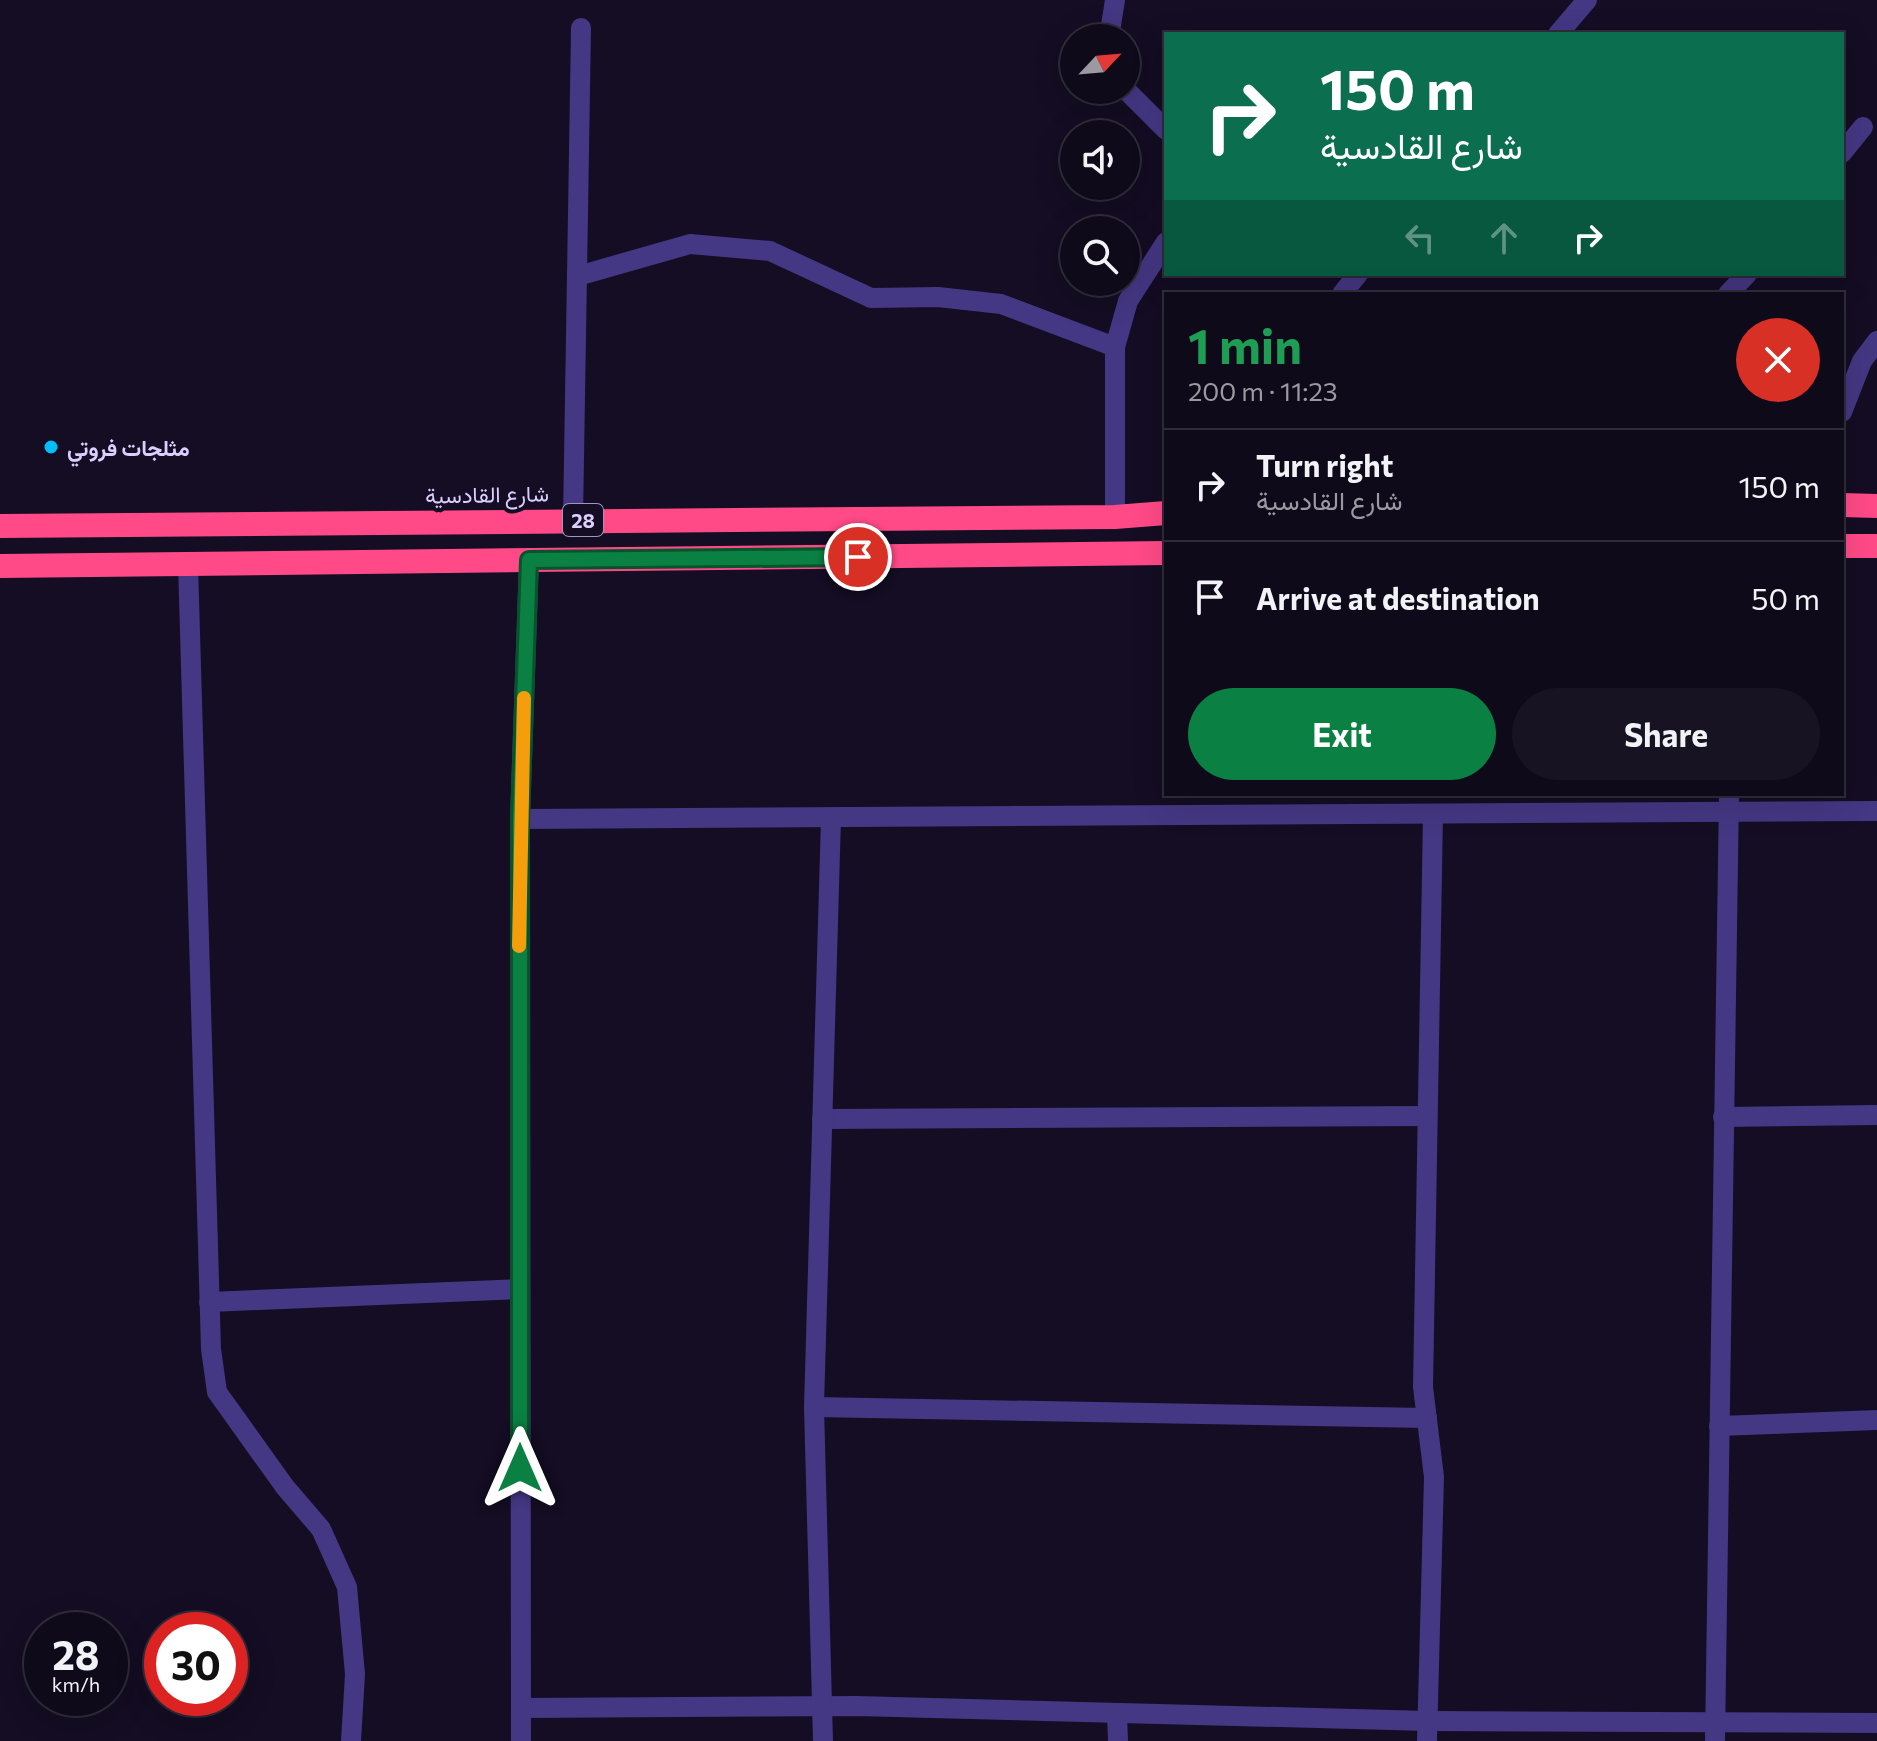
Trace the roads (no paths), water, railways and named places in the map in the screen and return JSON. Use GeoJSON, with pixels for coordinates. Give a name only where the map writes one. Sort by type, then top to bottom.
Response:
{"type":"FeatureCollection","features":[{"type":"Feature","properties":{"kind":"highway"},"geometry":{"type":"LineString","coordinates":[[1844,505],[1877,506]]}},
{"type":"Feature","properties":{"kind":"highway","name":"شارع القادسية"},"geometry":{"type":"LineString","coordinates":[[0,526],[1115,517],[1164,513]]}},
{"type":"Feature","properties":{"kind":"highway"},"geometry":{"type":"LineString","coordinates":[[1844,546],[1877,546]]}},
{"type":"Feature","properties":{"kind":"highway","name":"28"},"geometry":{"type":"LineString","coordinates":[[0,566],[1164,553]]}},
{"type":"Feature","properties":{"kind":"street"},"geometry":{"type":"LineString","coordinates":[[1111,24],[1115,0]]}},
{"type":"Feature","properties":{"kind":"street"},"geometry":{"type":"LineString","coordinates":[[1560,32],[1587,0]]}},
{"type":"Feature","properties":{"kind":"street"},"geometry":{"type":"LineString","coordinates":[[573,520],[581,28]]}},
{"type":"Feature","properties":{"kind":"street"},"geometry":{"type":"LineString","coordinates":[[1140,104],[1164,128]]}},
{"type":"Feature","properties":{"kind":"street"},"geometry":{"type":"LineString","coordinates":[[1844,151],[1863,127]]}},
{"type":"Feature","properties":{"kind":"street"},"geometry":{"type":"LineString","coordinates":[[578,276],[690,244],[770,251],[836,285],[871,298],[938,297],[1001,304],[1115,347]]}},
{"type":"Feature","properties":{"kind":"street"},"geometry":{"type":"LineString","coordinates":[[1115,517],[1115,347],[1128,301],[1164,245]]}},
{"type":"Feature","properties":{"kind":"street"},"geometry":{"type":"LineString","coordinates":[[1344,292],[1356,276]]}},
{"type":"Feature","properties":{"kind":"street"},"geometry":{"type":"LineString","coordinates":[[1730,292],[1745,276]]}},
{"type":"Feature","properties":{"kind":"street"},"geometry":{"type":"LineString","coordinates":[[1844,407],[1862,361],[1877,341]]}},
{"type":"Feature","properties":{"kind":"street"},"geometry":{"type":"LineString","coordinates":[[521,1741],[520,819],[529,560]]}},
{"type":"Feature","properties":{"kind":"street"},"geometry":{"type":"LineString","coordinates":[[188,564],[209,1302],[217,1392],[285,1487],[321,1529],[347,1587],[355,1674],[351,1741]]}},
{"type":"Feature","properties":{"kind":"street"},"geometry":{"type":"LineString","coordinates":[[520,819],[1433,814],[1728,803],[1877,811]]}},
{"type":"Feature","properties":{"kind":"street"},"geometry":{"type":"LineString","coordinates":[[1715,1732],[1728,803]]}},
{"type":"Feature","properties":{"kind":"street"},"geometry":{"type":"LineString","coordinates":[[1428,1731],[1434,1477],[1423,1387],[1433,814]]}},
{"type":"Feature","properties":{"kind":"street"},"geometry":{"type":"LineString","coordinates":[[823,1741],[814,1407],[831,818]]}},
{"type":"Feature","properties":{"kind":"street"},"geometry":{"type":"LineString","coordinates":[[1723,1117],[1877,1115]]}},
{"type":"Feature","properties":{"kind":"street"},"geometry":{"type":"LineString","coordinates":[[822,1119],[1427,1116]]}},
{"type":"Feature","properties":{"kind":"street"},"geometry":{"type":"LineString","coordinates":[[209,1302],[520,1289]]}},
{"type":"Feature","properties":{"kind":"street"},"geometry":{"type":"LineString","coordinates":[[814,1407],[1427,1418]]}},
{"type":"Feature","properties":{"kind":"street"},"geometry":{"type":"LineString","coordinates":[[1719,1426],[1877,1420]]}},
{"type":"Feature","properties":{"kind":"street"},"geometry":{"type":"LineString","coordinates":[[521,1708],[822,1709],[856,1706],[1117,1713],[1428,1731],[1715,1732],[1877,1723]]}},
{"type":"Feature","properties":{"kind":"street"},"geometry":{"type":"LineString","coordinates":[[1117,1713],[1118,1741]]}},
{"type":"Feature","properties":{"kind":"place","name":"مثلجات فروتي"},"geometry":{"type":"Point","coordinates":[51,447]}}]}
